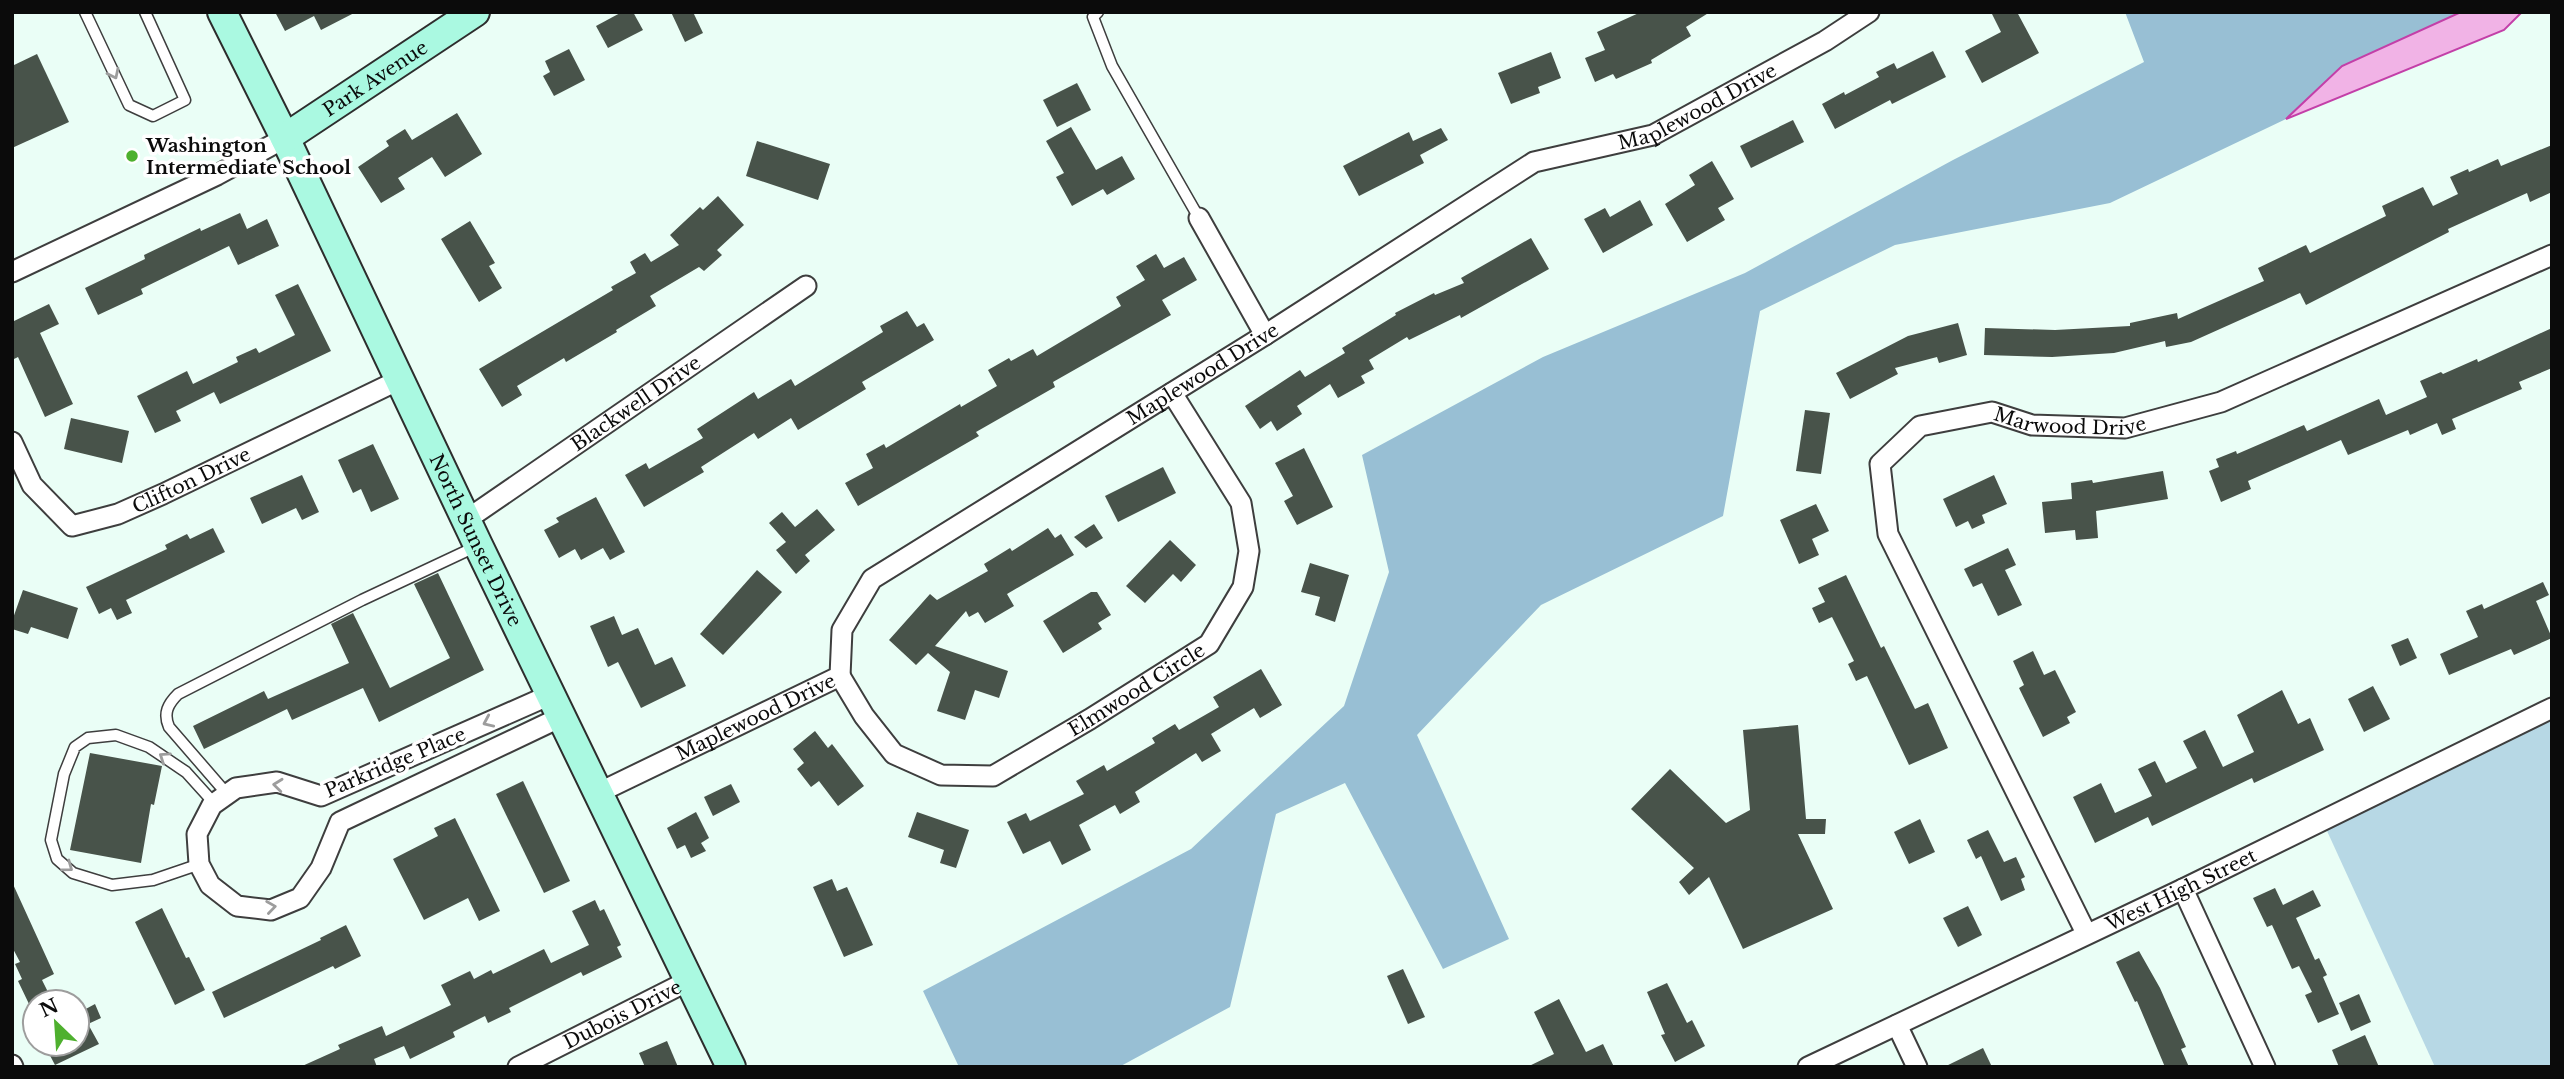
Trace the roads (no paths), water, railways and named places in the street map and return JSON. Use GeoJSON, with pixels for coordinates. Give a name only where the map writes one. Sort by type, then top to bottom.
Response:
{"type":"FeatureCollection","features":[{"type":"Feature","properties":{"kind":"main road","name":"North Sunset Drive"},"geometry":{"type":"LineString","coordinates":[[222,12],[731,1067]]}},
{"type":"Feature","properties":{"kind":"main road","name":"Park Avenue"},"geometry":{"type":"LineString","coordinates":[[285,138],[475,12]]}},
{"type":"Feature","properties":{"kind":"street","name":"Maplewood Drive"},"geometry":{"type":"LineString","coordinates":[[598,793],[840,676],[842,630],[872,579],[1265,335],[1534,162],[1653,135],[1825,41],[1869,12]]}},
{"type":"Feature","properties":{"kind":"street","name":"Park Avenue"},"geometry":{"type":"LineString","coordinates":[[12,272],[217,175],[285,138]]}},
{"type":"Feature","properties":{"kind":"street"},"geometry":{"type":"LineString","coordinates":[[1199,218],[1265,335]]}},
{"type":"Feature","properties":{"kind":"street","name":"Marwood Drive"},"geometry":{"type":"LineString","coordinates":[[2086,933],[1888,534],[1880,464],[1920,426],[1992,412],[2032,425],[2125,428],[2221,402],[2552,255]]}},
{"type":"Feature","properties":{"kind":"street","name":"Blackwell Drive"},"geometry":{"type":"LineString","coordinates":[[472,533],[806,286]]}},
{"type":"Feature","properties":{"kind":"street","name":"Clifton Drive"},"geometry":{"type":"LineString","coordinates":[[12,442],[32,485],[72,526],[118,514],[163,494],[399,380]]}},
{"type":"Feature","properties":{"kind":"street","name":"Elmwood Circle"},"geometry":{"type":"LineString","coordinates":[[840,676],[864,716],[894,754],[941,775],[993,776],[1209,644],[1242,587],[1249,551],[1241,503],[1172,393]]}},
{"type":"Feature","properties":{"kind":"street","name":"Parkridge Place"},"geometry":{"type":"LineString","coordinates":[[221,799],[236,788],[277,782],[321,796],[556,706]]}},
{"type":"Feature","properties":{"kind":"street","name":"Parkridge Place"},"geometry":{"type":"LineString","coordinates":[[200,864],[210,886],[237,906],[271,910],[300,898],[321,868],[340,822],[556,706]]}},
{"type":"Feature","properties":{"kind":"street","name":"West High Street"},"geometry":{"type":"LineString","coordinates":[[1808,1067],[2183,889],[2552,708]]}},
{"type":"Feature","properties":{"kind":"street"},"geometry":{"type":"LineString","coordinates":[[200,864],[197,834],[221,799]]}},
{"type":"Feature","properties":{"kind":"street"},"geometry":{"type":"LineString","coordinates":[[2183,889],[2265,1067]]}},
{"type":"Feature","properties":{"kind":"street","name":"Dubois Drive"},"geometry":{"type":"LineString","coordinates":[[518,1067],[690,980]]}},
{"type":"Feature","properties":{"kind":"street"},"geometry":{"type":"LineString","coordinates":[[1896,1025],[1917,1067]]}},
{"type":"Feature","properties":{"kind":"lane"},"geometry":{"type":"LineString","coordinates":[[85,12],[129,105],[153,116],[185,100],[145,12]]}},
{"type":"Feature","properties":{"kind":"lane"},"geometry":{"type":"LineString","coordinates":[[1098,12],[1093,17],[1112,66],[1199,218]]}},
{"type":"Feature","properties":{"kind":"lane"},"geometry":{"type":"LineString","coordinates":[[221,799],[166,721],[167,707],[177,694],[362,600],[472,533]]}},
{"type":"Feature","properties":{"kind":"lane"},"geometry":{"type":"LineString","coordinates":[[200,864],[153,880],[112,885],[73,873],[57,859],[51,840],[64,774],[75,747],[88,738],[116,735],[149,747],[221,799]]}},
{"type":"Feature","properties":{"kind":"place","name":"Washington Intermediate School"},"geometry":{"type":"Point","coordinates":[132,156]}}]}
